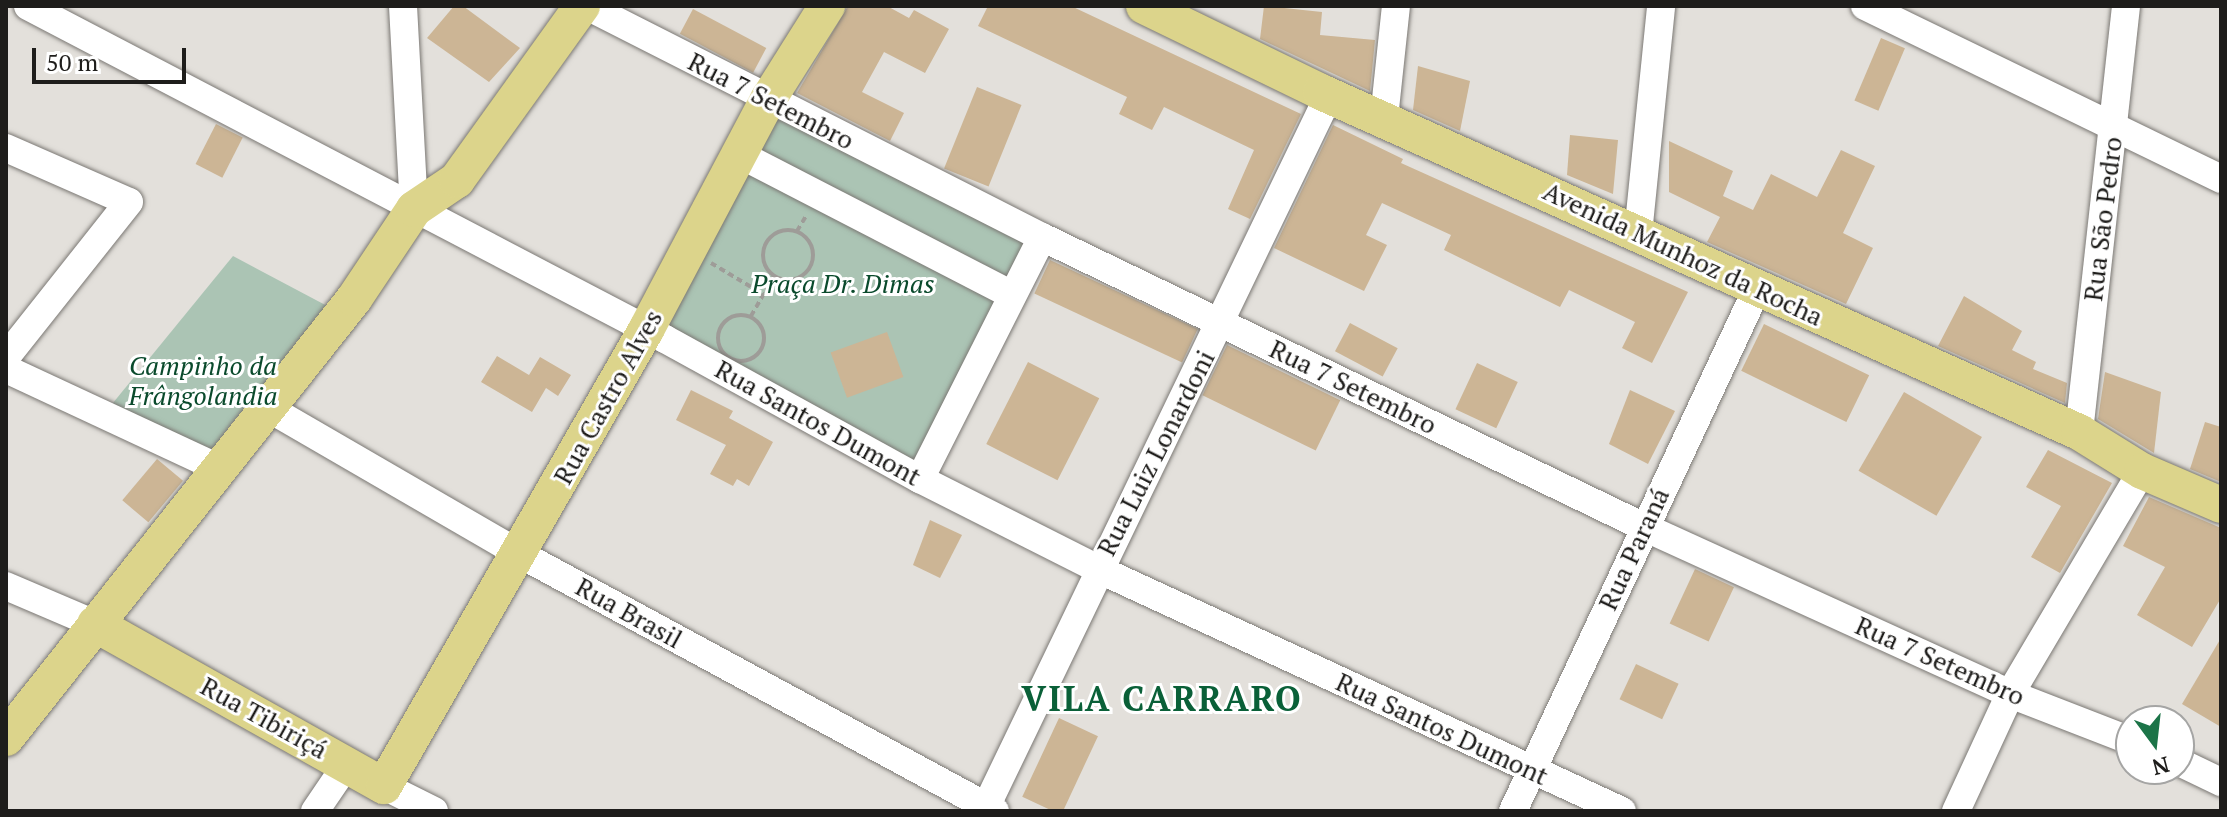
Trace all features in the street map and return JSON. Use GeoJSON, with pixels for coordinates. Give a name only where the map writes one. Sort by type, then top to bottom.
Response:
{"type":"FeatureCollection","features":[{"type":"Feature","properties":{"kind":"main road"},"geometry":{"type":"LineString","coordinates":[[6,738],[354,299],[414,209],[457,180],[584,6]]}},
{"type":"Feature","properties":{"kind":"main road","name":"Rua Castro Alves"},"geometry":{"type":"LineString","coordinates":[[384,786],[646,330],[769,98],[827,6]]}},
{"type":"Feature","properties":{"kind":"main road","name":"Avenida Munhoz da Rocha"},"geometry":{"type":"LineString","coordinates":[[1155,9],[1329,95],[2079,432],[2142,471],[2221,505]]}},
{"type":"Feature","properties":{"kind":"main road","name":"Rua Tibiriçá"},"geometry":{"type":"LineString","coordinates":[[95,624],[384,786]]}},
{"type":"Feature","properties":{"kind":"street","name":"Rua Santos Dumont"},"geometry":{"type":"LineString","coordinates":[[28,6],[646,330],[920,479],[1098,569],[1622,811]]}},
{"type":"Feature","properties":{"kind":"street"},"geometry":{"type":"LineString","coordinates":[[403,6],[414,209]]}},
{"type":"Feature","properties":{"kind":"street","name":"Rua 7 Setembro"},"geometry":{"type":"LineString","coordinates":[[584,6],[1042,237],[1644,527],[2010,694],[2115,735]]}},
{"type":"Feature","properties":{"kind":"street"},"geometry":{"type":"LineString","coordinates":[[1384,118],[1396,6]]}},
{"type":"Feature","properties":{"kind":"street"},"geometry":{"type":"LineString","coordinates":[[1638,234],[1661,6]]}},
{"type":"Feature","properties":{"kind":"street"},"geometry":{"type":"LineString","coordinates":[[1865,6],[1895,13],[2114,128],[2221,179]]}},
{"type":"Feature","properties":{"kind":"street","name":"Rua São Pedro"},"geometry":{"type":"LineString","coordinates":[[2079,432],[2126,6]]}},
{"type":"Feature","properties":{"kind":"street","name":"Rua Luiz Lonardoni"},"geometry":{"type":"LineString","coordinates":[[988,810],[1098,569],[1221,324],[1329,95]]}},
{"type":"Feature","properties":{"kind":"street"},"geometry":{"type":"LineString","coordinates":[[6,148],[129,202],[6,357]]}},
{"type":"Feature","properties":{"kind":"street"},"geometry":{"type":"LineString","coordinates":[[739,154],[1012,295]]}},
{"type":"Feature","properties":{"kind":"street"},"geometry":{"type":"LineString","coordinates":[[920,479],[1042,237]]}},
{"type":"Feature","properties":{"kind":"street","name":"Rua Paraná"},"geometry":{"type":"LineString","coordinates":[[1513,811],[1757,289]]}},
{"type":"Feature","properties":{"kind":"street"},"geometry":{"type":"LineString","coordinates":[[6,369],[218,468]]}},
{"type":"Feature","properties":{"kind":"street","name":"Rua Brasil"},"geometry":{"type":"LineString","coordinates":[[268,408],[520,554],[988,810]]}},
{"type":"Feature","properties":{"kind":"street"},"geometry":{"type":"LineString","coordinates":[[1956,811],[2010,694],[2142,471]]}},
{"type":"Feature","properties":{"kind":"street"},"geometry":{"type":"LineString","coordinates":[[6,586],[95,624]]}},
{"type":"Feature","properties":{"kind":"street"},"geometry":{"type":"LineString","coordinates":[[315,811],[347,764]]}},
{"type":"Feature","properties":{"kind":"street"},"geometry":{"type":"LineString","coordinates":[[2195,770],[2221,782]]}},
{"type":"Feature","properties":{"kind":"street","name":"Rua Tibiriçá"},"geometry":{"type":"LineString","coordinates":[[384,786],[434,811]]}},
{"type":"Feature","properties":{"kind":"path"},"geometry":{"type":"LineString","coordinates":[[783,230],[803,234],[813,252],[809,268],[794,279],[774,276],[762,258],[766,241],[783,230]]}},
{"type":"Feature","properties":{"kind":"path"},"geometry":{"type":"LineString","coordinates":[[689,249],[763,294]]}},
{"type":"Feature","properties":{"kind":"path"},"geometry":{"type":"LineString","coordinates":[[751,316],[774,276]]}},
{"type":"Feature","properties":{"kind":"path"},"geometry":{"type":"LineString","coordinates":[[732,316],[751,316],[764,331],[762,348],[751,359],[730,358],[719,346],[719,329],[732,316]]}},
{"type":"Feature","properties":{"kind":"green space","name":"Praça Dr. Dimas"},"geometry":{"type":"Polygon","coordinates":[[[773,107],[1029,243],[912,463],[656,327],[773,107]]]}},
{"type":"Feature","properties":{"kind":"green space","name":"Campinho da Frângolandia"},"geometry":{"type":"Polygon","coordinates":[[[233,256],[331,308],[213,459],[108,409],[233,256]]]}},
{"type":"Feature","properties":{"kind":"building"},"geometry":{"type":"Polygon","coordinates":[[[454,6],[463,6],[520,48],[489,82],[427,38],[454,6]]]}},
{"type":"Feature","properties":{"kind":"building"},"geometry":{"type":"Polygon","coordinates":[[[848,6],[887,6],[909,18],[914,10],[949,29],[925,73],[884,52],[862,92],[904,113],[890,141],[797,93],[848,6]]]}},
{"type":"Feature","properties":{"kind":"building"},"geometry":{"type":"Polygon","coordinates":[[[988,6],[1071,6],[1301,114],[1250,219],[1228,209],[1254,150],[1164,107],[1152,130],[1119,114],[1127,97],[978,26],[988,6]]]}},
{"type":"Feature","properties":{"kind":"building"},"geometry":{"type":"Polygon","coordinates":[[[1264,6],[1322,12],[1320,35],[1375,40],[1370,91],[1260,39],[1264,6]]]}},
{"type":"Feature","properties":{"kind":"building"},"geometry":{"type":"Polygon","coordinates":[[[693,9],[766,48],[753,73],[680,34],[693,9]]]}},
{"type":"Feature","properties":{"kind":"building"},"geometry":{"type":"Polygon","coordinates":[[[1881,38],[1905,48],[1878,111],[1854,101],[1881,38]]]}},
{"type":"Feature","properties":{"kind":"building"},"geometry":{"type":"Polygon","coordinates":[[[1418,66],[1470,81],[1460,131],[1413,110],[1418,66]]]}},
{"type":"Feature","properties":{"kind":"building"},"geometry":{"type":"Polygon","coordinates":[[[977,87],[1022,105],[989,187],[944,169],[977,87]]]}},
{"type":"Feature","properties":{"kind":"building"},"geometry":{"type":"Polygon","coordinates":[[[216,124],[243,138],[222,178],[196,164],[216,124]]]}},
{"type":"Feature","properties":{"kind":"building"},"geometry":{"type":"Polygon","coordinates":[[[1333,125],[1403,159],[1401,163],[1688,292],[1652,363],[1622,348],[1635,322],[1569,290],[1560,307],[1444,250],[1451,235],[1382,203],[1366,235],[1387,245],[1364,291],[1274,248],[1333,125]]]}},
{"type":"Feature","properties":{"kind":"building"},"geometry":{"type":"Polygon","coordinates":[[[1570,135],[1618,140],[1613,194],[1567,175],[1570,135]]]}},
{"type":"Feature","properties":{"kind":"building"},"geometry":{"type":"Polygon","coordinates":[[[1669,141],[1733,171],[1723,196],[1753,210],[1771,174],[1817,197],[1841,150],[1875,166],[1843,233],[1873,248],[1846,304],[1707,242],[1720,217],[1669,192],[1669,141]]]}},
{"type":"Feature","properties":{"kind":"building"},"geometry":{"type":"Polygon","coordinates":[[[1050,260],[1198,329],[1182,362],[1034,294],[1050,260]]]}},
{"type":"Feature","properties":{"kind":"building"},"geometry":{"type":"Polygon","coordinates":[[[1964,296],[2022,331],[2012,350],[2036,362],[2033,369],[2067,383],[2065,403],[1938,346],[1964,296]]]}},
{"type":"Feature","properties":{"kind":"building"},"geometry":{"type":"Polygon","coordinates":[[[1350,323],[1398,348],[1383,377],[1335,351],[1350,323]]]}},
{"type":"Feature","properties":{"kind":"building"},"geometry":{"type":"Polygon","coordinates":[[[1764,324],[1869,375],[1846,422],[1741,371],[1764,324]]]}},
{"type":"Feature","properties":{"kind":"building"},"geometry":{"type":"Polygon","coordinates":[[[887,332],[903,377],[847,398],[831,353],[887,332]]]}},
{"type":"Feature","properties":{"kind":"building"},"geometry":{"type":"Polygon","coordinates":[[[1227,345],[1340,400],[1316,451],[1202,395],[1227,345]]]}},
{"type":"Feature","properties":{"kind":"building"},"geometry":{"type":"Polygon","coordinates":[[[497,356],[529,375],[540,357],[571,375],[558,396],[546,388],[532,412],[481,382],[497,356]]]}},
{"type":"Feature","properties":{"kind":"building"},"geometry":{"type":"Polygon","coordinates":[[[1028,362],[1099,398],[1058,480],[986,444],[1028,362]]]}},
{"type":"Feature","properties":{"kind":"building"},"geometry":{"type":"Polygon","coordinates":[[[1477,363],[1518,382],[1496,428],[1455,409],[1477,363]]]}},
{"type":"Feature","properties":{"kind":"building"},"geometry":{"type":"Polygon","coordinates":[[[2105,372],[2161,392],[2154,453],[2098,419],[2105,372]]]}},
{"type":"Feature","properties":{"kind":"building"},"geometry":{"type":"Polygon","coordinates":[[[691,390],[733,411],[729,418],[773,442],[749,486],[737,479],[733,486],[710,474],[726,445],[676,420],[691,390]]]}},
{"type":"Feature","properties":{"kind":"building"},"geometry":{"type":"Polygon","coordinates":[[[1630,390],[1675,411],[1648,464],[1609,444],[1630,390]]]}},
{"type":"Feature","properties":{"kind":"building"},"geometry":{"type":"Polygon","coordinates":[[[1904,392],[1982,437],[1936,516],[1858,471],[1904,392]]]}},
{"type":"Feature","properties":{"kind":"building"},"geometry":{"type":"Polygon","coordinates":[[[2205,422],[2221,427],[2221,482],[2190,469],[2205,422]]]}},
{"type":"Feature","properties":{"kind":"building"},"geometry":{"type":"Polygon","coordinates":[[[2048,450],[2112,483],[2060,573],[2031,557],[2061,506],[2026,487],[2048,450]]]}},
{"type":"Feature","properties":{"kind":"building"},"geometry":{"type":"Polygon","coordinates":[[[157,459],[183,481],[148,522],[122,500],[157,459]]]}},
{"type":"Feature","properties":{"kind":"building"},"geometry":{"type":"Polygon","coordinates":[[[2149,497],[2221,528],[2221,598],[2192,647],[2137,615],[2165,567],[2123,546],[2149,497]]]}},
{"type":"Feature","properties":{"kind":"building"},"geometry":{"type":"Polygon","coordinates":[[[930,520],[962,535],[940,578],[913,565],[930,520]]]}},
{"type":"Feature","properties":{"kind":"building"},"geometry":{"type":"Polygon","coordinates":[[[1695,569],[1734,587],[1709,642],[1670,623],[1695,569]]]}},
{"type":"Feature","properties":{"kind":"building"},"geometry":{"type":"Polygon","coordinates":[[[2221,638],[2221,727],[2195,712],[2195,705],[2182,704],[2221,638]]]}},
{"type":"Feature","properties":{"kind":"building"},"geometry":{"type":"Polygon","coordinates":[[[1636,664],[1679,684],[1662,719],[1620,699],[1636,664]]]}},
{"type":"Feature","properties":{"kind":"building"},"geometry":{"type":"Polygon","coordinates":[[[1059,718],[1098,736],[1063,811],[1053,811],[1022,797],[1059,718]]]}},
{"type":"Feature","properties":{"kind":"district","name":"VILA CARRARO"},"geometry":{"type":"Point","coordinates":[1162,699]}}]}
